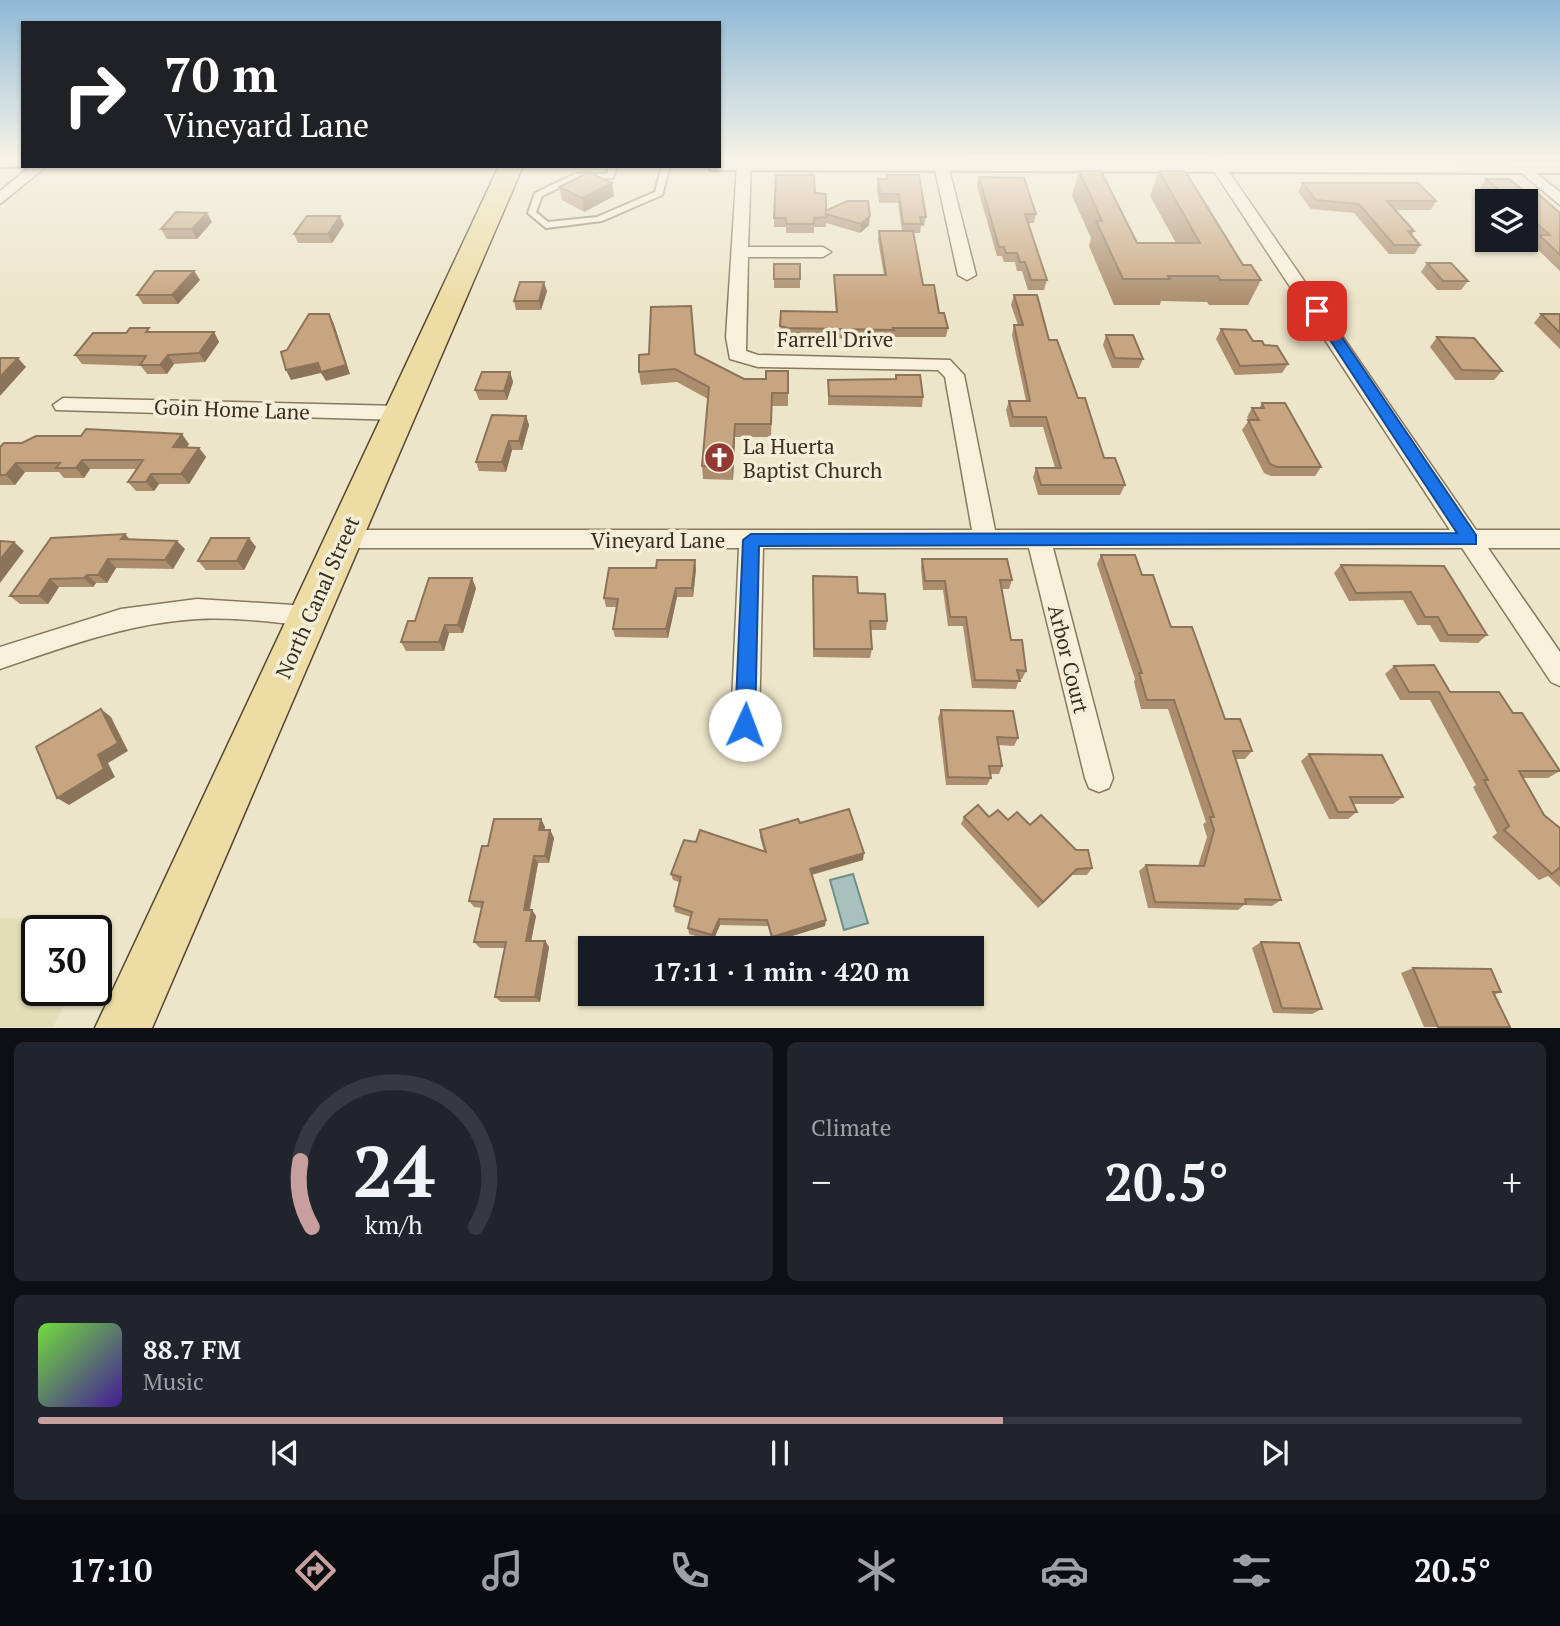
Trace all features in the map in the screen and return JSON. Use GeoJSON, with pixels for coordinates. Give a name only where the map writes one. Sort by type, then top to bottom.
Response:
{"type":"FeatureCollection","features":[{"type":"Feature","properties":{"kind":"main road","name":"North Canal Street"},"geometry":{"type":"LineString","coordinates":[[123,1027],[493,207]]}},
{"type":"Feature","properties":{"kind":"street","name":"Farrell Drive"},"geometry":{"type":"LineString","coordinates":[[743,207],[735,350],[740,358],[789,362],[943,364],[954,375],[985,538]]}},
{"type":"Feature","properties":{"kind":"street"},"geometry":{"type":"LineString","coordinates":[[951,207],[967,275]]}},
{"type":"Feature","properties":{"kind":"street"},"geometry":{"type":"LineString","coordinates":[[1246,207],[1560,674]]}},
{"type":"Feature","properties":{"kind":"street"},"geometry":{"type":"LineString","coordinates":[[741,252],[823,252]]}},
{"type":"Feature","properties":{"kind":"street","name":"Goin Home Lane"},"geometry":{"type":"LineString","coordinates":[[63,405],[400,413]]}},
{"type":"Feature","properties":{"kind":"street","name":"Vineyard Lane"},"geometry":{"type":"LineString","coordinates":[[343,539],[1560,539]]}},
{"type":"Feature","properties":{"kind":"street","name":"Arbor Court"},"geometry":{"type":"LineString","coordinates":[[1039,539],[1099,778]]}},
{"type":"Feature","properties":{"kind":"street"},"geometry":{"type":"LineString","coordinates":[[745,725],[751,540]]}},
{"type":"Feature","properties":{"kind":"street"},"geometry":{"type":"LineString","coordinates":[[0,658],[84,629],[163,612],[242,610],[309,616]]}},
{"type":"Feature","properties":{"kind":"lane"},"geometry":{"type":"LineString","coordinates":[[534,207],[532,213],[546,225],[599,219],[627,207]]}},
{"type":"Feature","properties":{"kind":"shaded area"},"geometry":{"type":"Polygon","coordinates":[[[0,918],[21,919],[21,1006],[64,1006],[53,1027],[0,1027],[0,918]]]}},
{"type":"Feature","properties":{"kind":"water"},"geometry":{"type":"Polygon","coordinates":[[[853,874],[868,923],[844,930],[830,880],[853,874]]]}},
{"type":"Feature","properties":{"kind":"building"},"geometry":{"type":"Polygon","coordinates":[[[775,207],[826,207],[826,211],[834,207],[869,207],[870,216],[861,224],[826,214],[827,217],[814,218],[814,224],[786,224],[786,218],[774,218],[775,207]]]}},
{"type":"Feature","properties":{"kind":"building"},"geometry":{"type":"Polygon","coordinates":[[[901,207],[924,207],[926,217],[920,217],[922,224],[903,224],[901,207]]]}},
{"type":"Feature","properties":{"kind":"building"},"geometry":{"type":"Polygon","coordinates":[[[988,207],[1034,207],[1036,214],[1025,214],[1047,280],[1031,280],[1025,262],[1020,262],[1017,253],[1006,253],[1004,247],[999,247],[988,207]]]}},
{"type":"Feature","properties":{"kind":"building"},"geometry":{"type":"Polygon","coordinates":[[[1096,207],[1119,207],[1137,243],[1200,243],[1179,207],[1207,207],[1243,265],[1251,265],[1261,280],[1220,280],[1218,276],[1123,279],[1096,221],[1102,221],[1096,207]]]}},
{"type":"Feature","properties":{"kind":"building"},"geometry":{"type":"Polygon","coordinates":[[[1362,207],[1392,207],[1414,231],[1408,231],[1420,245],[1394,245],[1362,207]]]}},
{"type":"Feature","properties":{"kind":"building"},"geometry":{"type":"Polygon","coordinates":[[[1538,207],[1553,207],[1560,213],[1560,255],[1539,235],[1550,235],[1538,224],[1538,207]]]}},
{"type":"Feature","properties":{"kind":"building"},"geometry":{"type":"Polygon","coordinates":[[[176,212],[207,213],[192,229],[161,229],[176,212]]]}},
{"type":"Feature","properties":{"kind":"building"},"geometry":{"type":"Polygon","coordinates":[[[307,216],[340,216],[328,234],[294,234],[307,216]]]}},
{"type":"Feature","properties":{"kind":"building"},"geometry":{"type":"Polygon","coordinates":[[[879,231],[913,231],[923,285],[934,285],[939,313],[944,313],[948,328],[893,328],[894,330],[780,326],[781,311],[837,312],[834,275],[886,275],[879,231]]]}},
{"type":"Feature","properties":{"kind":"building"},"geometry":{"type":"Polygon","coordinates":[[[1427,263],[1451,263],[1468,281],[1443,281],[1427,263]]]}},
{"type":"Feature","properties":{"kind":"building"},"geometry":{"type":"Polygon","coordinates":[[[774,264],[800,264],[800,279],[774,279],[774,264]]]}},
{"type":"Feature","properties":{"kind":"building"},"geometry":{"type":"Polygon","coordinates":[[[155,271],[194,271],[172,295],[137,295],[155,271]]]}},
{"type":"Feature","properties":{"kind":"building"},"geometry":{"type":"Polygon","coordinates":[[[520,282],[544,282],[539,301],[514,301],[520,282]]]}},
{"type":"Feature","properties":{"kind":"building"},"geometry":{"type":"Polygon","coordinates":[[[1014,295],[1037,295],[1049,340],[1057,340],[1078,398],[1085,398],[1104,458],[1115,458],[1125,485],[1041,485],[1036,468],[1061,468],[1046,417],[1013,417],[1009,401],[1030,401],[1014,325],[1023,325],[1014,295]]]}},
{"type":"Feature","properties":{"kind":"building"},"geometry":{"type":"Polygon","coordinates":[[[691,306],[695,354],[744,379],[766,379],[766,371],[788,371],[788,393],[772,393],[771,424],[735,424],[732,467],[702,466],[709,387],[675,369],[639,372],[639,355],[649,354],[651,307],[691,306]]]}},
{"type":"Feature","properties":{"kind":"building"},"geometry":{"type":"Polygon","coordinates":[[[309,314],[329,314],[346,365],[321,372],[318,363],[286,370],[281,352],[287,350],[309,314]]]}},
{"type":"Feature","properties":{"kind":"building"},"geometry":{"type":"Polygon","coordinates":[[[1541,314],[1560,314],[1560,333],[1541,314]]]}},
{"type":"Feature","properties":{"kind":"building"},"geometry":{"type":"Polygon","coordinates":[[[130,328],[149,328],[146,332],[214,332],[199,353],[168,355],[160,365],[140,365],[146,356],[75,355],[93,333],[126,333],[130,328]]]}},
{"type":"Feature","properties":{"kind":"building"},"geometry":{"type":"Polygon","coordinates":[[[1221,329],[1246,330],[1253,341],[1277,346],[1288,364],[1240,366],[1221,329]]]}},
{"type":"Feature","properties":{"kind":"building"},"geometry":{"type":"Polygon","coordinates":[[[1106,335],[1133,335],[1143,359],[1115,358],[1106,335]]]}},
{"type":"Feature","properties":{"kind":"building"},"geometry":{"type":"Polygon","coordinates":[[[1437,337],[1474,338],[1502,371],[1462,370],[1437,337]]]}},
{"type":"Feature","properties":{"kind":"building"},"geometry":{"type":"Polygon","coordinates":[[[0,358],[18,358],[0,377],[0,358]]]}},
{"type":"Feature","properties":{"kind":"building"},"geometry":{"type":"Polygon","coordinates":[[[482,372],[510,372],[504,391],[475,390],[482,372]]]}},
{"type":"Feature","properties":{"kind":"building"},"geometry":{"type":"Polygon","coordinates":[[[896,375],[920,375],[923,397],[829,396],[828,380],[896,379],[896,375]]]}},
{"type":"Feature","properties":{"kind":"building"},"geometry":{"type":"Polygon","coordinates":[[[1262,403],[1285,403],[1321,467],[1277,467],[1270,464],[1248,420],[1259,420],[1252,408],[1264,408],[1262,403]]]}},
{"type":"Feature","properties":{"kind":"building"},"geometry":{"type":"Polygon","coordinates":[[[492,415],[526,416],[519,441],[509,441],[502,462],[476,462],[492,415]]]}},
{"type":"Feature","properties":{"kind":"building"},"geometry":{"type":"Polygon","coordinates":[[[86,429],[182,434],[173,447],[199,448],[181,474],[151,474],[146,482],[128,482],[143,460],[82,460],[76,468],[56,468],[60,463],[16,463],[6,475],[0,475],[0,447],[4,443],[22,443],[36,436],[81,436],[86,429]]]}},
{"type":"Feature","properties":{"kind":"building"},"geometry":{"type":"Polygon","coordinates":[[[125,534],[121,539],[177,541],[165,560],[108,559],[98,575],[50,579],[39,596],[10,596],[51,538],[125,534]]]}},
{"type":"Feature","properties":{"kind":"building"},"geometry":{"type":"Polygon","coordinates":[[[211,538],[249,538],[237,561],[198,561],[211,538]]]}},
{"type":"Feature","properties":{"kind":"building"},"geometry":{"type":"Polygon","coordinates":[[[0,541],[14,542],[0,560],[0,541]]]}},
{"type":"Feature","properties":{"kind":"building"},"geometry":{"type":"Polygon","coordinates":[[[1101,555],[1135,555],[1142,575],[1153,575],[1171,627],[1192,627],[1225,719],[1240,719],[1252,751],[1233,751],[1281,900],[1245,899],[1246,904],[1155,902],[1146,865],[1204,866],[1214,830],[1210,817],[1214,817],[1174,700],[1147,700],[1139,673],[1142,673],[1101,555]]]}},
{"type":"Feature","properties":{"kind":"building"},"geometry":{"type":"Polygon","coordinates":[[[922,559],[1007,559],[1012,580],[1000,580],[1011,640],[1022,640],[1026,671],[1017,670],[1020,681],[975,680],[966,617],[950,617],[945,581],[925,581],[922,559]]]}},
{"type":"Feature","properties":{"kind":"building"},"geometry":{"type":"Polygon","coordinates":[[[657,560],[695,560],[692,588],[676,588],[666,629],[613,629],[618,599],[604,598],[609,568],[656,568],[657,560]]]}},
{"type":"Feature","properties":{"kind":"building"},"geometry":{"type":"Polygon","coordinates":[[[1341,565],[1444,566],[1487,635],[1448,635],[1438,617],[1425,617],[1411,592],[1356,593],[1341,565]]]}},
{"type":"Feature","properties":{"kind":"building"},"geometry":{"type":"Polygon","coordinates":[[[813,576],[857,577],[858,593],[885,594],[887,621],[870,621],[872,649],[814,649],[813,576]]]}},
{"type":"Feature","properties":{"kind":"building"},"geometry":{"type":"Polygon","coordinates":[[[429,578],[472,578],[458,625],[445,625],[439,642],[401,642],[408,621],[415,621],[429,578]]]}},
{"type":"Feature","properties":{"kind":"building"},"geometry":{"type":"Polygon","coordinates":[[[1434,665],[1450,692],[1499,692],[1513,713],[1522,713],[1560,771],[1519,771],[1544,815],[1560,828],[1560,869],[1552,874],[1504,830],[1509,826],[1484,780],[1488,780],[1439,692],[1409,692],[1394,666],[1434,665]]]}},
{"type":"Feature","properties":{"kind":"building"},"geometry":{"type":"Polygon","coordinates":[[[101,709],[118,743],[98,755],[104,769],[57,798],[36,747],[101,709]]]}},
{"type":"Feature","properties":{"kind":"building"},"geometry":{"type":"Polygon","coordinates":[[[941,710],[1013,711],[1018,738],[997,737],[1002,766],[989,766],[991,778],[948,777],[941,710]]]}},
{"type":"Feature","properties":{"kind":"building"},"geometry":{"type":"Polygon","coordinates":[[[1309,754],[1382,755],[1403,797],[1350,797],[1357,812],[1338,812],[1309,754]]]}},
{"type":"Feature","properties":{"kind":"building"},"geometry":{"type":"Polygon","coordinates":[[[978,805],[989,817],[998,810],[1008,820],[1017,812],[1030,825],[1041,815],[1076,850],[1088,850],[1092,868],[1077,869],[1043,902],[964,817],[978,805]]]}},
{"type":"Feature","properties":{"kind":"building"},"geometry":{"type":"Polygon","coordinates":[[[849,809],[864,853],[810,869],[826,920],[775,936],[772,936],[767,920],[719,919],[712,935],[688,928],[692,912],[674,906],[681,877],[671,874],[684,840],[696,842],[700,830],[766,852],[760,830],[798,819],[800,823],[849,809]]]}},
{"type":"Feature","properties":{"kind":"building"},"geometry":{"type":"Polygon","coordinates":[[[494,819],[541,819],[539,830],[550,830],[545,856],[534,856],[524,910],[532,910],[526,941],[545,941],[535,997],[495,997],[506,942],[474,942],[483,902],[469,901],[482,846],[488,846],[494,819]]]}},
{"type":"Feature","properties":{"kind":"building"},"geometry":{"type":"Polygon","coordinates":[[[1261,942],[1299,943],[1322,1009],[1282,1008],[1261,942]]]}},
{"type":"Feature","properties":{"kind":"building"},"geometry":{"type":"Polygon","coordinates":[[[1413,968],[1491,969],[1501,992],[1493,992],[1510,1027],[1438,1027],[1413,968]]]}},
{"type":"Feature","properties":{"kind":"place","name":"La Huerta Baptist Church"},"geometry":{"type":"Point","coordinates":[720,458]}},
{"type":"Feature","properties":{"kind":"route"},"geometry":{"type":"LineString","coordinates":[[745,725],[751,540],[1158,537],[1470,539],[1317,311]]}}]}
